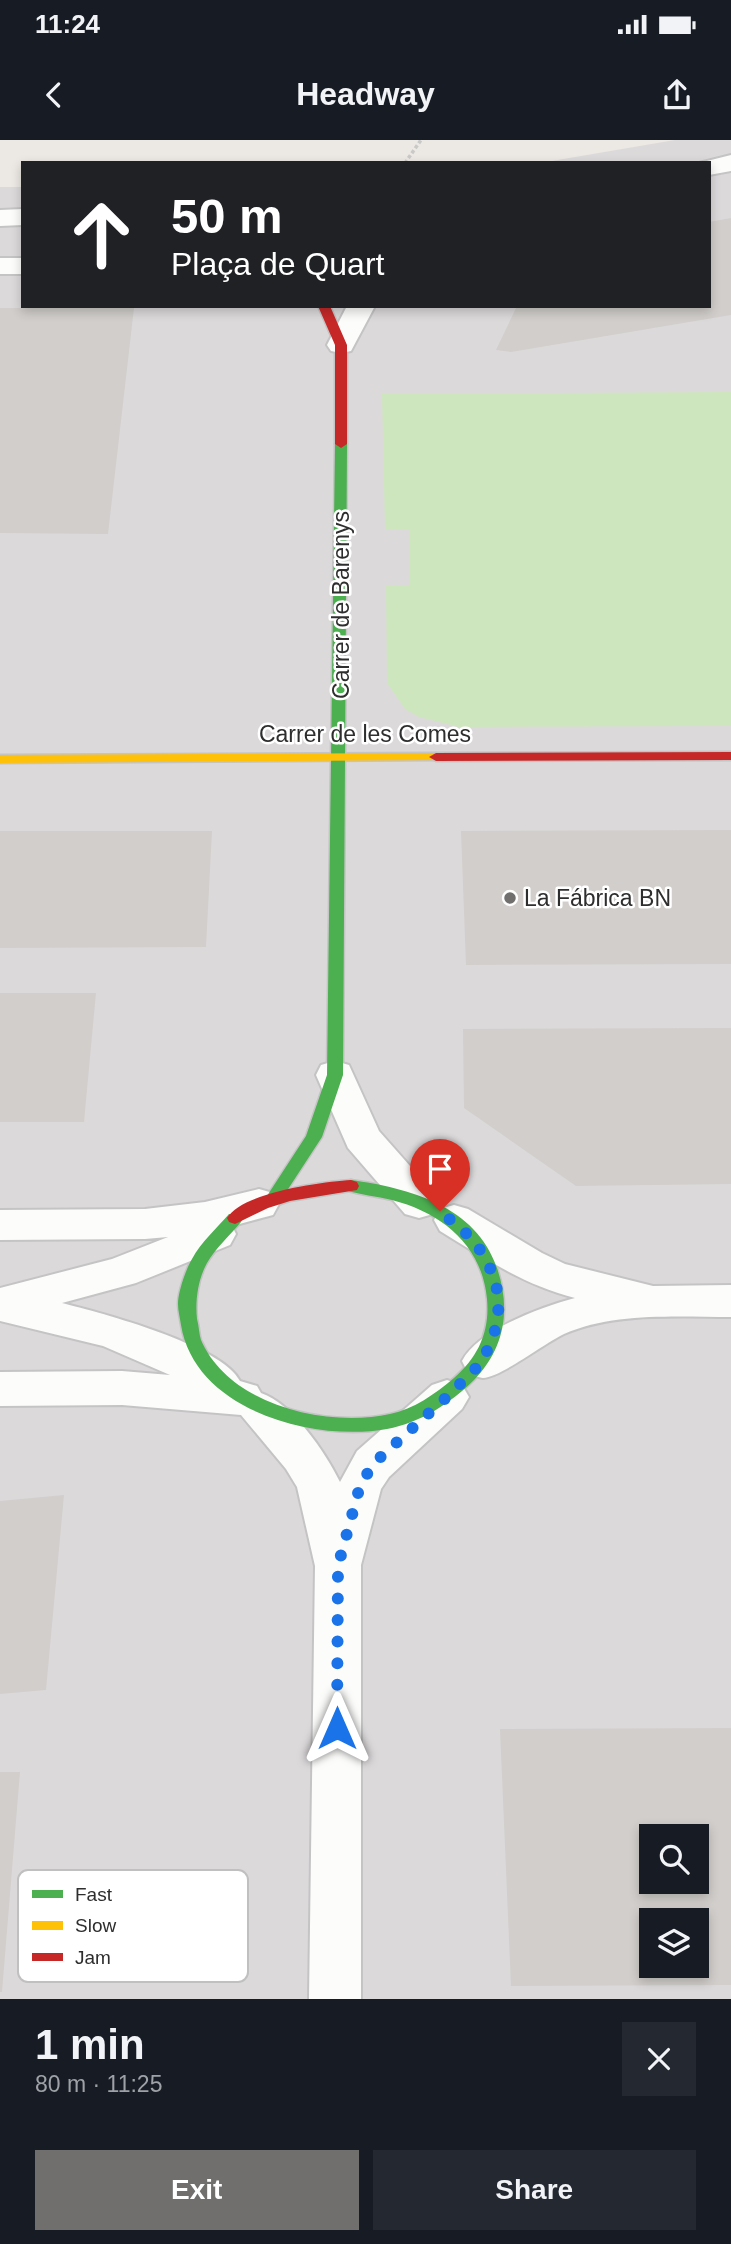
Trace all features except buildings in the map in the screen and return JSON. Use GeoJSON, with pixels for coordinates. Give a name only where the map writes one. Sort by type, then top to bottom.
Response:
{"type":"FeatureCollection","features":[{"type":"Feature","properties":{"kind":"street"},"geometry":{"type":"LineString","coordinates":[[711,167],[731,163]]}},
{"type":"Feature","properties":{"kind":"street"},"geometry":{"type":"LineString","coordinates":[[0,218],[21,218]]}},
{"type":"Feature","properties":{"kind":"street"},"geometry":{"type":"LineString","coordinates":[[0,266],[21,266]]}},
{"type":"Feature","properties":{"kind":"street","name":"Carrer de Barenys"},"geometry":{"type":"LineString","coordinates":[[266,1202],[314,1137],[335,1075],[340,757],[341,345],[325,308]]}},
{"type":"Feature","properties":{"kind":"street","name":"Carrer de Barenys"},"geometry":{"type":"LineString","coordinates":[[341,345],[360,308]]}},
{"type":"Feature","properties":{"kind":"street","name":"Carrer de les Comes"},"geometry":{"type":"LineString","coordinates":[[0,759],[731,756]]}},
{"type":"Feature","properties":{"kind":"street","name":"Carrer de Barenys"},"geometry":{"type":"LineString","coordinates":[[335,1075],[362,1138],[429,1207],[527,1264],[555,1277],[651,1301]]}},
{"type":"Feature","properties":{"kind":"street"},"geometry":{"type":"LineString","coordinates":[[0,1225],[145,1224],[205,1217],[266,1202],[304,1189],[351,1185],[398,1193],[429,1207],[475,1241],[496,1279],[499,1320],[483,1361]]}},
{"type":"Feature","properties":{"kind":"street"},"geometry":{"type":"LineString","coordinates":[[266,1202],[236,1217],[216,1234],[193,1269],[184,1308],[194,1348],[302,1456],[319,1484],[338,1566],[335,1999]]}},
{"type":"Feature","properties":{"kind":"street"},"geometry":{"type":"LineString","coordinates":[[0,1305],[121,1272],[216,1234]]}},
{"type":"Feature","properties":{"kind":"street"},"geometry":{"type":"LineString","coordinates":[[338,1566],[360,1486],[373,1464],[483,1361],[536,1329],[564,1317],[651,1301],[731,1301]]}},
{"type":"Feature","properties":{"kind":"street"},"geometry":{"type":"LineString","coordinates":[[0,1305],[110,1331],[169,1354],[241,1397],[307,1425],[358,1427],[408,1416],[449,1395]]}},
{"type":"Feature","properties":{"kind":"street"},"geometry":{"type":"LineString","coordinates":[[0,1388],[122,1388],[241,1397]]}},
{"type":"Feature","properties":{"kind":"path"},"geometry":{"type":"LineString","coordinates":[[406,161],[421,140]]}},
{"type":"Feature","properties":{"kind":"shaded area"},"geometry":{"type":"Polygon","coordinates":[[[675,140],[731,140],[731,1999],[0,1999],[0,187],[21,187],[21,308],[711,308],[711,161],[552,161],[675,140]]]}},
{"type":"Feature","properties":{"kind":"green space"},"geometry":{"type":"Polygon","coordinates":[[[731,392],[731,726],[459,727],[419,717],[405,709],[387,683],[386,585],[409,585],[409,529],[385,529],[382,394],[731,392]]]}},
{"type":"Feature","properties":{"kind":"traffic: fast"},"geometry":{"type":"LineString","coordinates":[[273,1199],[314,1137],[335,1075],[341,444]]}},
{"type":"Feature","properties":{"kind":"traffic: fast"},"geometry":{"type":"LineString","coordinates":[[235,1218],[199,1261],[186,1303],[192,1341],[214,1374],[248,1400],[290,1418],[337,1426],[397,1419],[438,1400],[476,1367],[485,1354],[492,1340],[497,1311],[492,1280],[477,1245],[448,1217],[411,1199],[351,1186]]}},
{"type":"Feature","properties":{"kind":"traffic: slow"},"geometry":{"type":"LineString","coordinates":[[0,759],[436,757]]}},
{"type":"Feature","properties":{"kind":"traffic: jam"},"geometry":{"type":"LineString","coordinates":[[325,308],[341,345],[341,444]]}},
{"type":"Feature","properties":{"kind":"traffic: jam"},"geometry":{"type":"LineString","coordinates":[[436,757],[731,756]]}},
{"type":"Feature","properties":{"kind":"traffic: jam"},"geometry":{"type":"LineString","coordinates":[[235,1218],[248,1210],[290,1194],[351,1186]]}},
{"type":"Feature","properties":{"kind":"place","name":"La Fábrica BN"},"geometry":{"type":"Point","coordinates":[510,898]}},
{"type":"Feature","properties":{"kind":"route"},"geometry":{"type":"LineString","coordinates":[[337,1728],[338,1566],[360,1486],[373,1464],[483,1361],[499,1320],[496,1279],[475,1241],[440,1211]]}}]}
